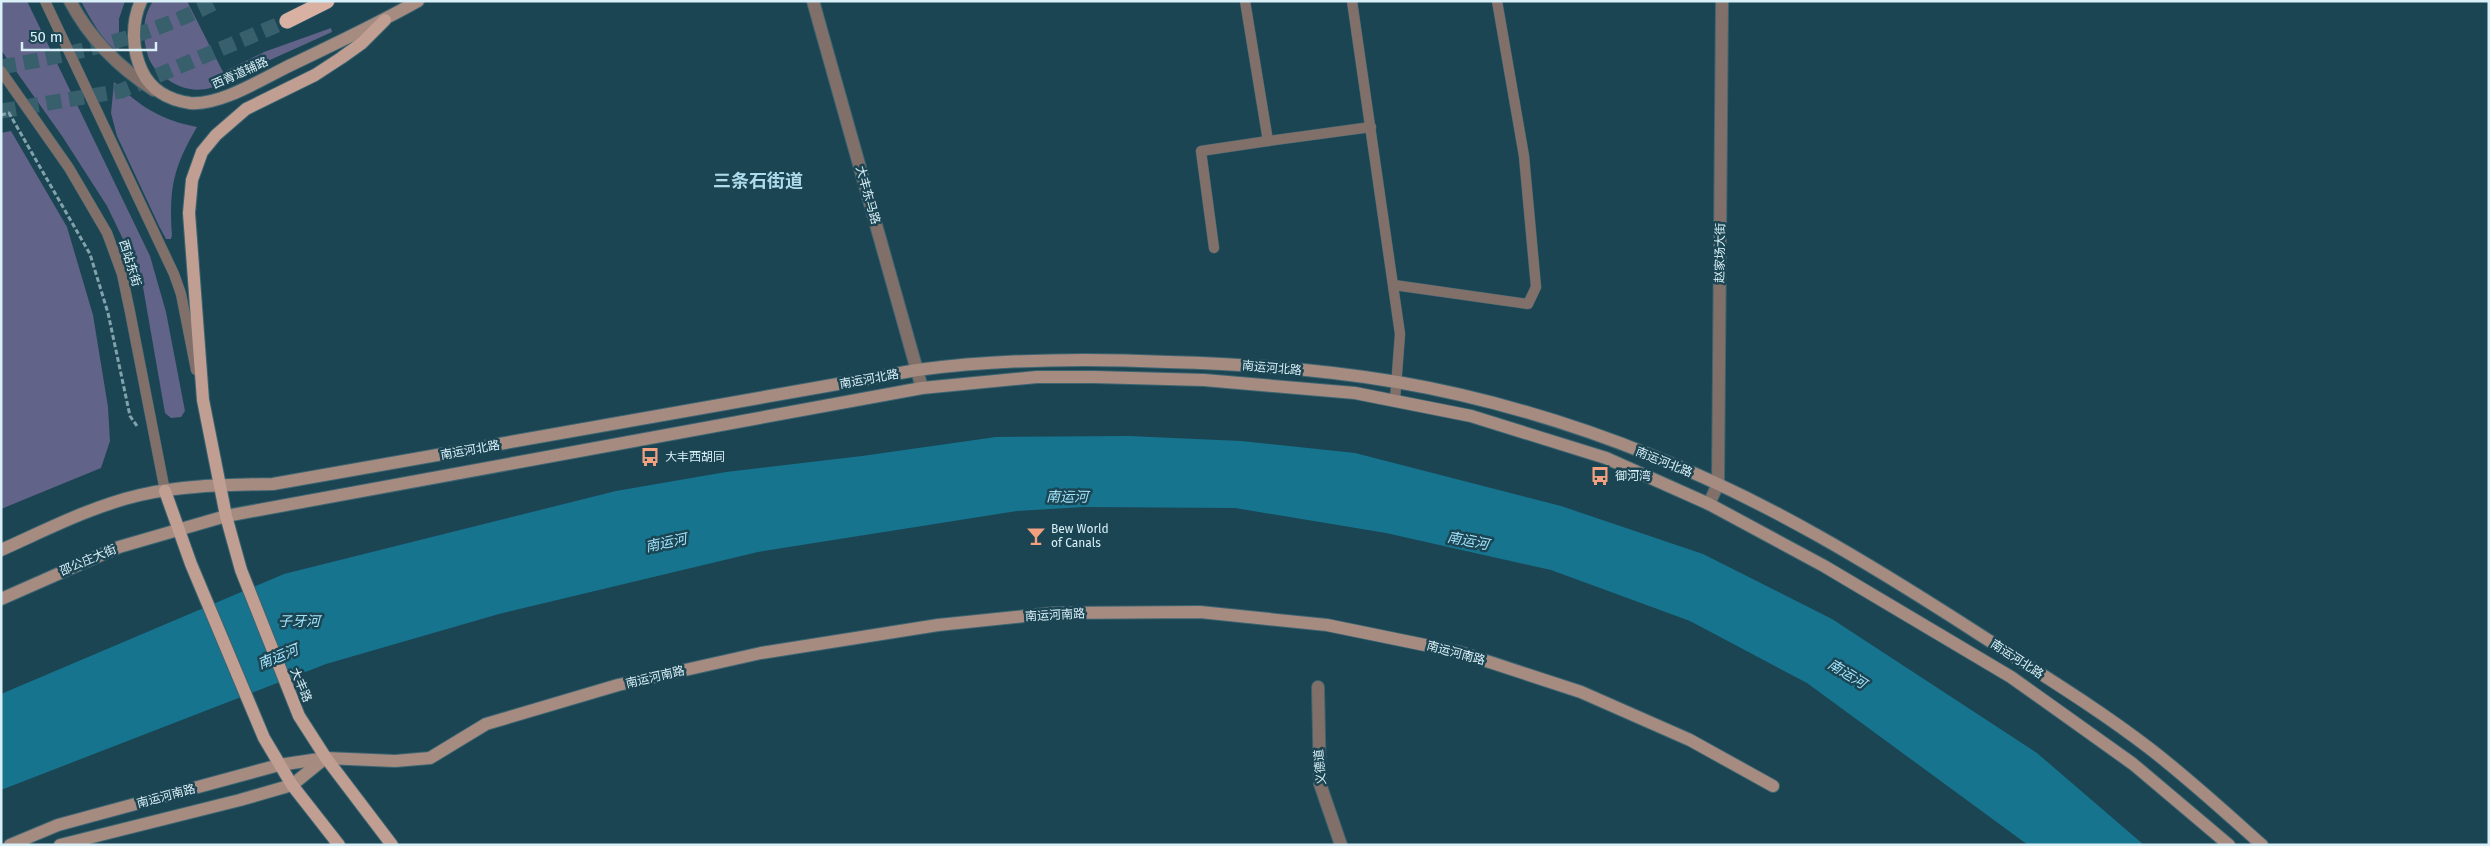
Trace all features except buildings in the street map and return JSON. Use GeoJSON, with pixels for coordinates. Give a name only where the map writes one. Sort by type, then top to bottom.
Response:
{"type":"FeatureCollection","features":[{"type":"Feature","properties":{"kind":"highway"},"geometry":{"type":"LineString","coordinates":[[287,21],[327,1]]}},
{"type":"Feature","properties":{"kind":"main road"},"geometry":{"type":"LineString","coordinates":[[221,485],[203,400],[189,213],[192,180],[202,152],[216,135],[246,109],[315,76],[362,43],[384,20]]}},
{"type":"Feature","properties":{"kind":"main road","name":"大丰路"},"geometry":{"type":"LineString","coordinates":[[221,485],[226,516],[241,570],[288,694],[299,716],[326,758],[392,845]]}},
{"type":"Feature","properties":{"kind":"main road"},"geometry":{"type":"LineString","coordinates":[[165,491],[200,587],[250,707],[279,765],[292,785],[339,845]]}},
{"type":"Feature","properties":{"kind":"street"},"geometry":{"type":"LineString","coordinates":[[70,1],[82,22],[108,53],[128,72],[154,90]]}},
{"type":"Feature","properties":{"kind":"street"},"geometry":{"type":"LineString","coordinates":[[140,1],[135,19],[134,45],[141,69],[154,90]]}},
{"type":"Feature","properties":{"kind":"street","name":"西青道辅路"},"geometry":{"type":"LineString","coordinates":[[154,90],[191,103],[227,96],[384,20],[418,1]]}},
{"type":"Feature","properties":{"kind":"street","name":"大丰东马路"},"geometry":{"type":"LineString","coordinates":[[813,1],[922,388]]}},
{"type":"Feature","properties":{"kind":"street","name":"赵家场大街"},"geometry":{"type":"LineString","coordinates":[[1709,504],[1718,484],[1722,1]]}},
{"type":"Feature","properties":{"kind":"street","name":"南运河北路"},"geometry":{"type":"LineString","coordinates":[[165,491],[221,485],[273,484],[917,370],[963,364],[1087,359],[1255,366],[1396,382],[1464,396],[1560,424],[1653,456],[1718,484],[1860,558],[2078,698],[2150,749],[2262,845]]}},
{"type":"Feature","properties":{"kind":"street","name":"南运河北路"},"geometry":{"type":"LineString","coordinates":[[178,529],[226,516],[922,388],[1037,377],[1137,378],[1286,386],[1355,393],[1471,416],[1606,458],[1709,504],[1824,566],[2011,677],[2133,764],[2229,845]]}},
{"type":"Feature","properties":{"kind":"street"},"geometry":{"type":"LineString","coordinates":[[1,550],[114,502],[165,491]]}},
{"type":"Feature","properties":{"kind":"street","name":"邵公庄大街"},"geometry":{"type":"LineString","coordinates":[[1,599],[119,547],[178,529]]}},
{"type":"Feature","properties":{"kind":"street","name":"南运河南路"},"geometry":{"type":"LineString","coordinates":[[10,845],[58,825],[279,765],[326,758],[395,761],[430,758],[486,724],[618,685],[761,653],[938,625],[1054,613],[1200,612],[1327,625],[1459,652],[1581,692],[1690,740],[1773,786]]}},
{"type":"Feature","properties":{"kind":"street","name":"义德道"},"geometry":{"type":"LineString","coordinates":[[1318,687],[1320,784],[1341,845]]}},
{"type":"Feature","properties":{"kind":"street","name":"南运河南路"},"geometry":{"type":"LineString","coordinates":[[60,845],[240,800],[292,785],[326,758]]}},
{"type":"Feature","properties":{"kind":"lane"},"geometry":{"type":"LineString","coordinates":[[45,1],[174,274],[181,294],[203,400]]}},
{"type":"Feature","properties":{"kind":"lane"},"geometry":{"type":"LineString","coordinates":[[1245,1],[1268,141]]}},
{"type":"Feature","properties":{"kind":"lane"},"geometry":{"type":"LineString","coordinates":[[1352,1],[1400,334],[1395,400]]}},
{"type":"Feature","properties":{"kind":"lane"},"geometry":{"type":"LineString","coordinates":[[1394,285],[1528,304],[1536,288],[1524,156],[1497,1]]}},
{"type":"Feature","properties":{"kind":"lane","name":"西站东街"},"geometry":{"type":"LineString","coordinates":[[1,71],[69,168],[107,233],[122,274],[165,491]]}},
{"type":"Feature","properties":{"kind":"lane"},"geometry":{"type":"LineString","coordinates":[[1214,248],[1201,152],[1268,141],[1371,128]]}},
{"type":"Feature","properties":{"kind":"path"},"geometry":{"type":"LineString","coordinates":[[1,115],[10,113],[90,254],[108,313],[130,416],[142,432]]}},
{"type":"Feature","properties":{"kind":"shaded area"},"geometry":{"type":"Polygon","coordinates":[[[1,1],[27,1],[150,256],[166,312],[185,411],[181,417],[171,418],[165,413],[143,287],[135,264],[107,206],[62,136],[1,50],[1,1]]]}},
{"type":"Feature","properties":{"kind":"shaded area"},"geometry":{"type":"Polygon","coordinates":[[[81,1],[125,1],[119,19],[119,51],[108,44],[81,1]]]}},
{"type":"Feature","properties":{"kind":"shaded area"},"geometry":{"type":"Polygon","coordinates":[[[153,1],[187,1],[223,72],[264,52],[331,28],[332,32],[214,87],[192,89],[180,86],[164,77],[149,60],[144,28],[149,7],[153,1]]]}},
{"type":"Feature","properties":{"kind":"shaded area"},"geometry":{"type":"Polygon","coordinates":[[[114,82],[133,99],[152,111],[173,121],[197,127],[189,141],[174,179],[171,204],[171,239],[166,239],[159,226],[117,136],[111,113],[114,82]]]}},
{"type":"Feature","properties":{"kind":"shaded area"},"geometry":{"type":"Polygon","coordinates":[[[11,131],[67,227],[93,315],[108,407],[110,441],[101,468],[1,509],[1,133],[11,131]]]}},
{"type":"Feature","properties":{"kind":"water","name":"子牙河"},"geometry":{"type":"Polygon","coordinates":[[[1129,436],[1241,441],[1355,453],[1561,506],[1703,554],[1832,619],[2037,753],[2144,845],[2028,845],[1807,683],[1690,621],[1551,570],[1386,533],[1235,508],[1084,507],[1017,511],[758,552],[499,614],[326,664],[1,790],[1,694],[284,574],[616,491],[726,472],[862,456],[996,437],[1129,436]]]}},
{"type":"Feature","properties":{"kind":"tunnel"},"geometry":{"type":"LineString","coordinates":[[1,67],[85,50],[139,34],[218,1]]}},
{"type":"Feature","properties":{"kind":"tunnel"},"geometry":{"type":"LineString","coordinates":[[1,111],[121,91],[287,21]]}},
{"type":"Feature","properties":{"kind":"place","name":"大丰西胡同"},"geometry":{"type":"Point","coordinates":[650,457]}},
{"type":"Feature","properties":{"kind":"place","name":"御河湾"},"geometry":{"type":"Point","coordinates":[1600,476]}},
{"type":"Feature","properties":{"kind":"place","name":"Bew World of Canals"},"geometry":{"type":"Point","coordinates":[1036,536]}},
{"type":"Feature","properties":{"kind":"district","name":"三条石街道"},"geometry":{"type":"Point","coordinates":[758,181]}},
{"type":"Feature","properties":{"kind":"water label","name":"南运河"},"geometry":{"type":"Point","coordinates":[1067,497]}},
{"type":"Feature","properties":{"kind":"water label","name":"南运河"},"geometry":{"type":"Point","coordinates":[1468,541]}},
{"type":"Feature","properties":{"kind":"water label","name":"南运河"},"geometry":{"type":"Point","coordinates":[666,543]}},
{"type":"Feature","properties":{"kind":"water label","name":"南运河"},"geometry":{"type":"Point","coordinates":[278,657]}},
{"type":"Feature","properties":{"kind":"water label","name":"南运河"},"geometry":{"type":"Point","coordinates":[1847,674]}}]}
